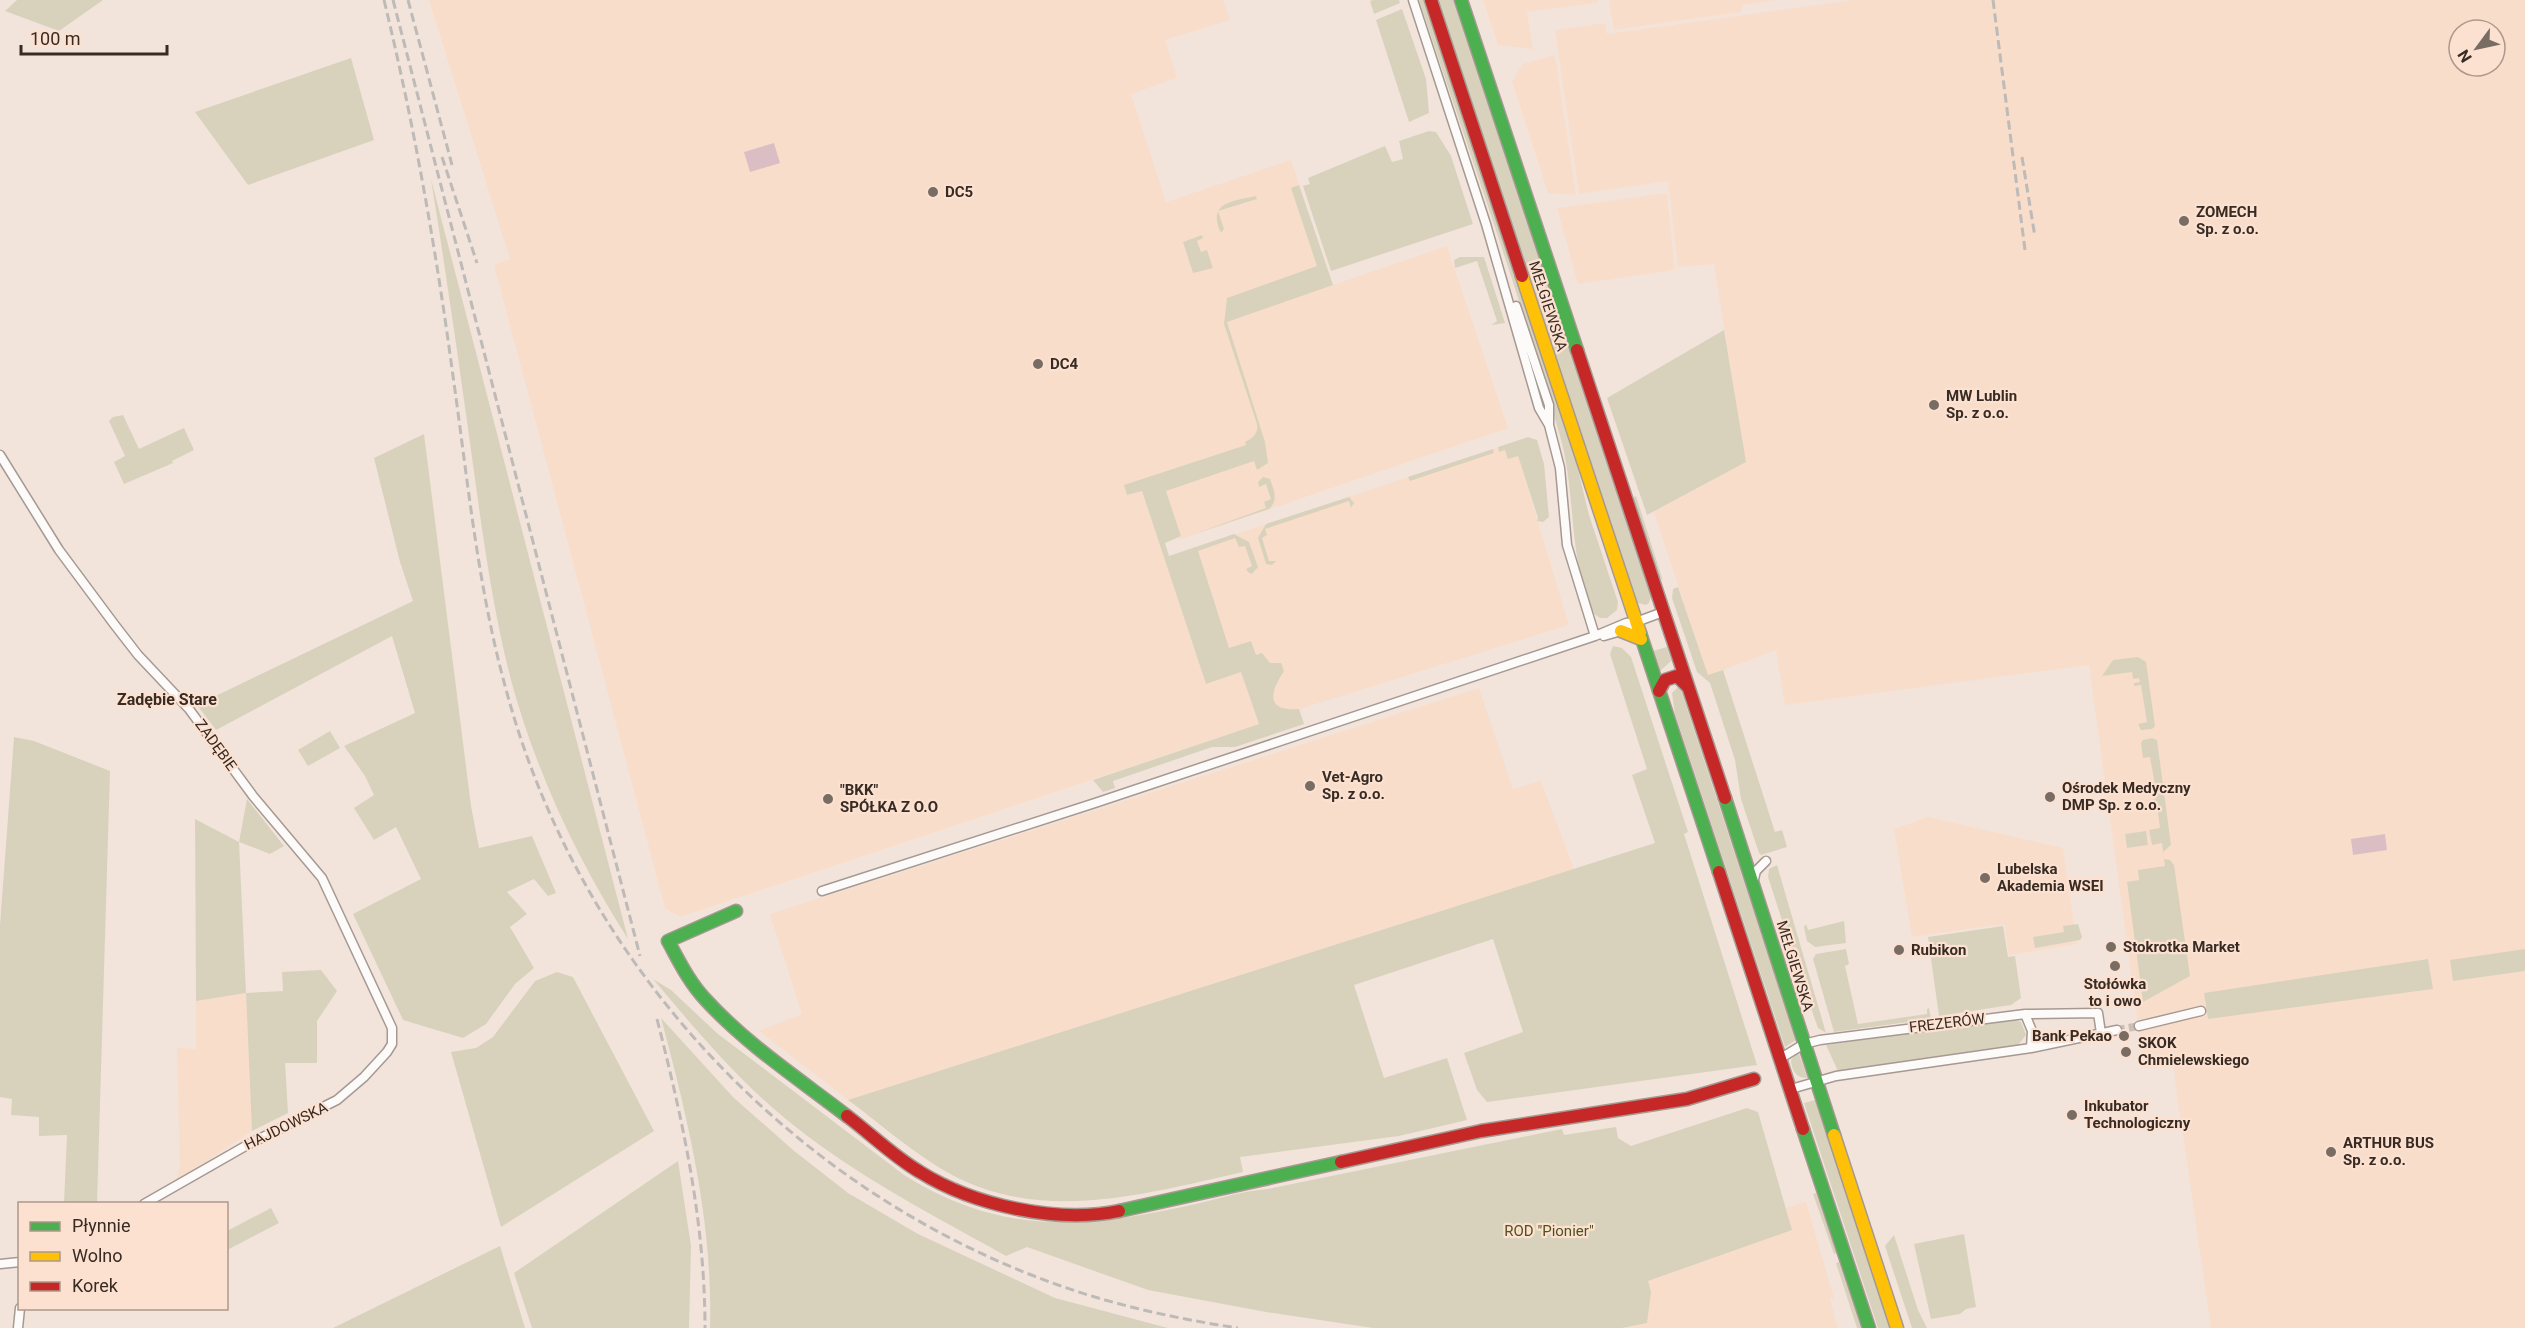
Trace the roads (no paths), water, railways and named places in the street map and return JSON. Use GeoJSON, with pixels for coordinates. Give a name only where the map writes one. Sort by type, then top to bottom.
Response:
{"type":"FeatureCollection","features":[{"type":"Feature","properties":{"kind":"main road","name":"MEŁGIEWSKA"},"geometry":{"type":"LineString","coordinates":[[1431,0],[1869,1328]]}},
{"type":"Feature","properties":{"kind":"main road","name":"MEŁGIEWSKA"},"geometry":{"type":"LineString","coordinates":[[1461,0],[1753,883],[1897,1328]]}},
{"type":"Feature","properties":{"kind":"main road"},"geometry":{"type":"LineString","coordinates":[[1622,632],[1641,639]]}},
{"type":"Feature","properties":{"kind":"main road"},"geometry":{"type":"LineString","coordinates":[[1659,691],[1660,685],[1671,676],[1677,676],[1688,688]]}},
{"type":"Feature","properties":{"kind":"main road"},"geometry":{"type":"LineString","coordinates":[[736,911],[668,941],[686,974],[718,1012],[733,1027],[919,1172],[949,1188],[1011,1209],[1045,1214],[1114,1212],[1471,1134],[1687,1099],[1754,1079]]}},
{"type":"Feature","properties":{"kind":"street"},"geometry":{"type":"LineString","coordinates":[[1413,0],[1486,224],[1539,408],[1549,425],[1560,468],[1567,545],[1595,636]]}},
{"type":"Feature","properties":{"kind":"street","name":"ZADĘBIE"},"geometry":{"type":"LineString","coordinates":[[0,455],[59,550],[114,624],[143,661],[189,709],[253,796],[322,878],[389,1019]]}},
{"type":"Feature","properties":{"kind":"street"},"geometry":{"type":"LineString","coordinates":[[822,891],[1095,803],[1663,612]]}},
{"type":"Feature","properties":{"kind":"street"},"geometry":{"type":"LineString","coordinates":[[1595,636],[1622,632],[1636,622]]}},
{"type":"Feature","properties":{"kind":"street"},"geometry":{"type":"LineString","coordinates":[[1744,857],[1766,861],[1756,871],[1753,883]]}},
{"type":"Feature","properties":{"kind":"street"},"geometry":{"type":"LineString","coordinates":[[2139,1026],[2201,1011]]}},
{"type":"Feature","properties":{"kind":"street","name":"FREZERÓW"},"geometry":{"type":"LineString","coordinates":[[1781,1058],[1804,1044],[1936,1024],[2025,1014],[2098,1013],[2101,1033]]}},
{"type":"Feature","properties":{"kind":"street"},"geometry":{"type":"LineString","coordinates":[[2025,1014],[2032,1031],[2031,1048]]}},
{"type":"Feature","properties":{"kind":"street","name":"HAJDOWSKA"},"geometry":{"type":"LineString","coordinates":[[146,1202],[259,1138],[337,1100],[364,1077],[392,1044],[389,1019]]}},
{"type":"Feature","properties":{"kind":"street"},"geometry":{"type":"LineString","coordinates":[[1791,1089],[1846,1074],[2031,1048],[2117,1030]]}},
{"type":"Feature","properties":{"kind":"street"},"geometry":{"type":"LineString","coordinates":[[0,1264],[18,1262]]}},
{"type":"Feature","properties":{"kind":"street"},"geometry":{"type":"LineString","coordinates":[[18,1328],[20,1310]]}},
{"type":"Feature","properties":{"kind":"tunnel"},"geometry":{"type":"LineString","coordinates":[[2117,1030],[2139,1026]]}},
{"type":"Feature","properties":{"kind":"railway"},"geometry":{"type":"LineString","coordinates":[[384,0],[415,140],[432,234],[488,615],[507,693],[541,793],[587,888],[644,976],[711,1057],[787,1129],[872,1192],[963,1245],[1061,1286],[1148,1311],[1238,1328]]}},
{"type":"Feature","properties":{"kind":"railway"},"geometry":{"type":"LineString","coordinates":[[393,0],[640,956]]}},
{"type":"Feature","properties":{"kind":"railway"},"geometry":{"type":"LineString","coordinates":[[408,0],[452,165]]}},
{"type":"Feature","properties":{"kind":"railway"},"geometry":{"type":"LineString","coordinates":[[1993,0],[2025,250]]}},
{"type":"Feature","properties":{"kind":"railway"},"geometry":{"type":"LineString","coordinates":[[442,157],[477,263]]}},
{"type":"Feature","properties":{"kind":"railway"},"geometry":{"type":"LineString","coordinates":[[2022,157],[2035,237]]}},
{"type":"Feature","properties":{"kind":"railway"},"geometry":{"type":"LineString","coordinates":[[657,1019],[691,1172],[701,1249],[705,1328]]}},
{"type":"Feature","properties":{"kind":"place","name":"DC5"},"geometry":{"type":"Point","coordinates":[933,192]}},
{"type":"Feature","properties":{"kind":"place","name":"ZOMECH Sp. z o.o."},"geometry":{"type":"Point","coordinates":[2184,221]}},
{"type":"Feature","properties":{"kind":"place","name":"DC4"},"geometry":{"type":"Point","coordinates":[1038,364]}},
{"type":"Feature","properties":{"kind":"place","name":"MW Lublin Sp. z o.o."},"geometry":{"type":"Point","coordinates":[1934,405]}},
{"type":"Feature","properties":{"kind":"place","name":"Vet-Agro Sp. z o.o."},"geometry":{"type":"Point","coordinates":[1310,786]}},
{"type":"Feature","properties":{"kind":"place","name":"Ośrodek Medyczny DMP Sp. z o.o."},"geometry":{"type":"Point","coordinates":[2050,797]}},
{"type":"Feature","properties":{"kind":"place","name":"\"BKK\" SPÓŁKA Z O.O"},"geometry":{"type":"Point","coordinates":[828,799]}},
{"type":"Feature","properties":{"kind":"place","name":"Lubelska Akademia WSEI"},"geometry":{"type":"Point","coordinates":[1985,878]}},
{"type":"Feature","properties":{"kind":"place","name":"Stokrotka Market"},"geometry":{"type":"Point","coordinates":[2111,947]}},
{"type":"Feature","properties":{"kind":"place","name":"Rubikon"},"geometry":{"type":"Point","coordinates":[1899,950]}},
{"type":"Feature","properties":{"kind":"place","name":"Stołówka to i owo"},"geometry":{"type":"Point","coordinates":[2115,966]}},
{"type":"Feature","properties":{"kind":"place","name":"Bank Pekao"},"geometry":{"type":"Point","coordinates":[2124,1036]}},
{"type":"Feature","properties":{"kind":"place","name":"SKOK Chmielewskiego"},"geometry":{"type":"Point","coordinates":[2126,1052]}},
{"type":"Feature","properties":{"kind":"place","name":"Inkubator Technologiczny"},"geometry":{"type":"Point","coordinates":[2072,1115]}},
{"type":"Feature","properties":{"kind":"place","name":"ARTHUR BUS Sp. z o.o."},"geometry":{"type":"Point","coordinates":[2331,1152]}},
{"type":"Feature","properties":{"kind":"district","name":"Zadębie Stare"},"geometry":{"type":"Point","coordinates":[167,699]}},
{"type":"Feature","properties":{"kind":"park label","name":"ROD \"Pionier\""},"geometry":{"type":"Point","coordinates":[1549,1231]}}]}
